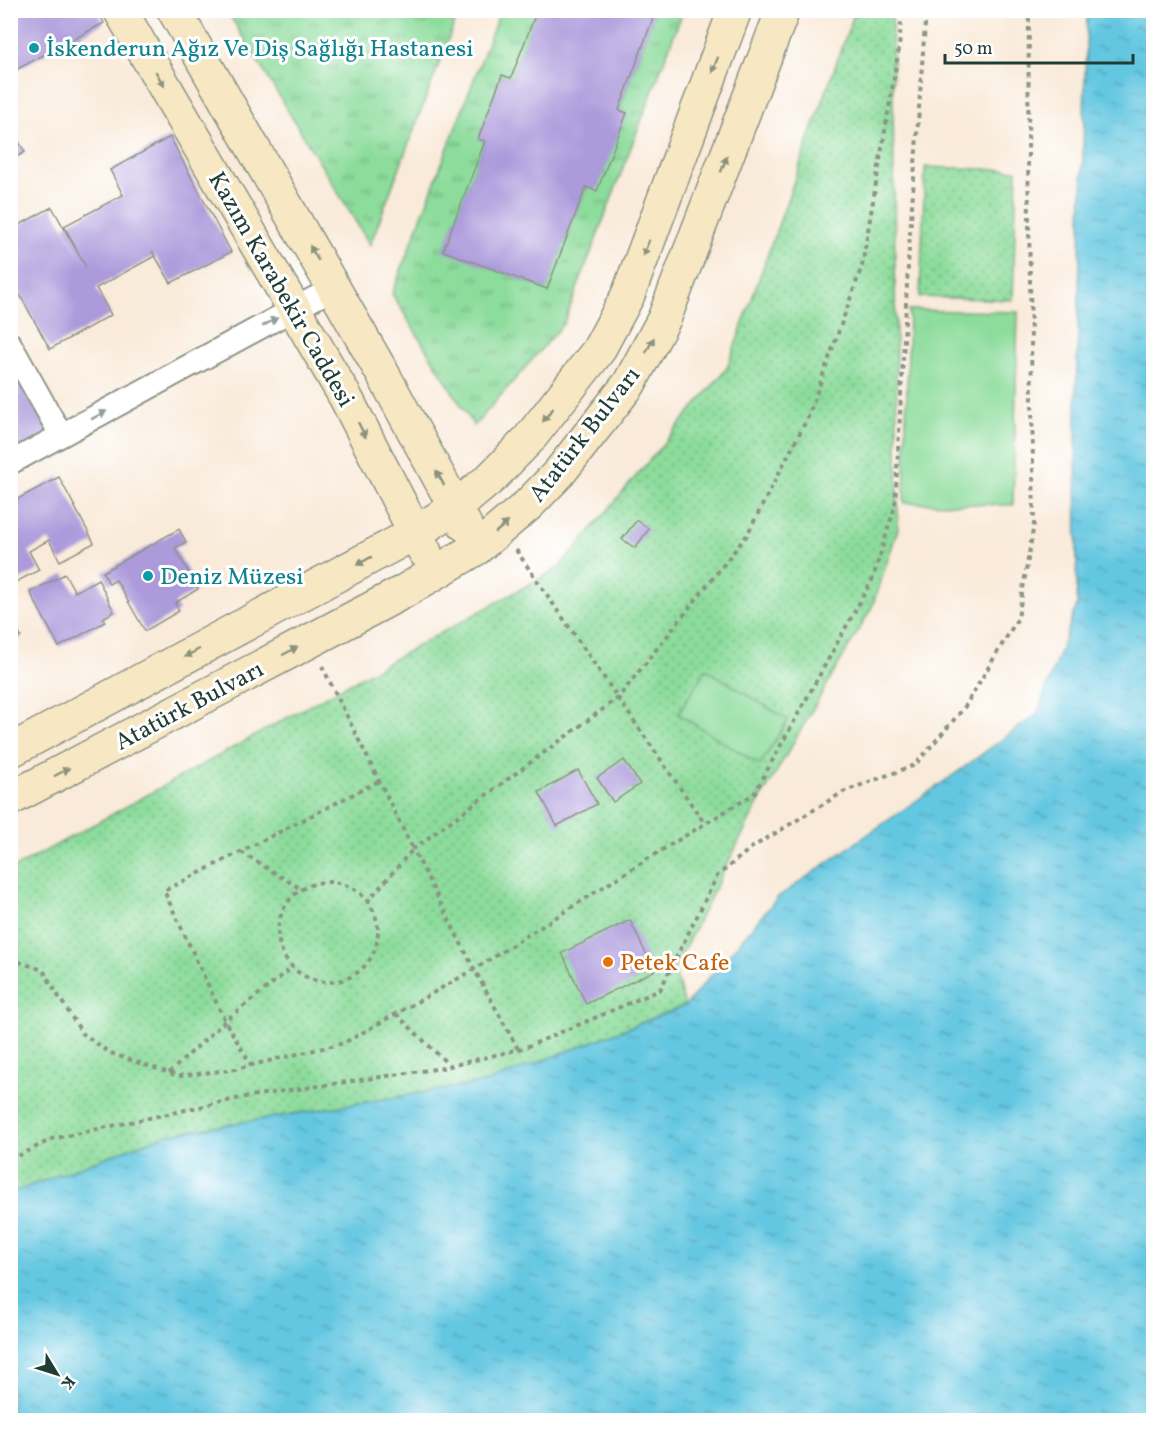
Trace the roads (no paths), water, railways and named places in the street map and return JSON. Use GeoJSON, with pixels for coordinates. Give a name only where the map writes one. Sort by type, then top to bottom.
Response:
{"type":"FeatureCollection","features":[{"type":"Feature","properties":{"kind":"street","name":"Kazım Karabekir Caddesi"},"geometry":{"type":"LineString","coordinates":[[120,10],[346,398],[436,572]]}},
{"type":"Feature","properties":{"kind":"street","name":"Kazım Karabekir Caddesi"},"geometry":{"type":"LineString","coordinates":[[174,10],[334,288],[456,507],[489,538]]}},
{"type":"Feature","properties":{"kind":"street","name":"Atatürk Bulvarı"},"geometry":{"type":"LineString","coordinates":[[10,751],[415,533],[456,507],[492,477],[529,439],[598,351],[628,295],[735,10]]}},
{"type":"Feature","properties":{"kind":"street","name":"Atatürk Bulvarı"},"geometry":{"type":"LineString","coordinates":[[10,799],[403,592],[489,538],[528,505],[558,473],[629,384],[664,319],[783,10]]}},
{"type":"Feature","properties":{"kind":"street"},"geometry":{"type":"LineString","coordinates":[[10,463],[334,288]]}},
{"type":"Feature","properties":{"kind":"street"},"geometry":{"type":"LineString","coordinates":[[10,344],[61,435]]}},
{"type":"Feature","properties":{"kind":"water"},"geometry":{"type":"Polygon","coordinates":[[[1087,11],[1154,11],[1153,1420],[11,1420],[11,1193],[165,1135],[488,1082],[685,1006],[778,897],[1037,714],[1077,605],[1076,396],[1087,11]]]}},
{"type":"Feature","properties":{"kind":"place","name":"İskenderun Ağız Ve Diş Sağlığı Hastanesi"},"geometry":{"type":"Point","coordinates":[34,48]}},
{"type":"Feature","properties":{"kind":"place","name":"Deniz Müzesi"},"geometry":{"type":"Point","coordinates":[148,576]}},
{"type":"Feature","properties":{"kind":"place","name":"Petek Cafe"},"geometry":{"type":"Point","coordinates":[608,962]}}]}
